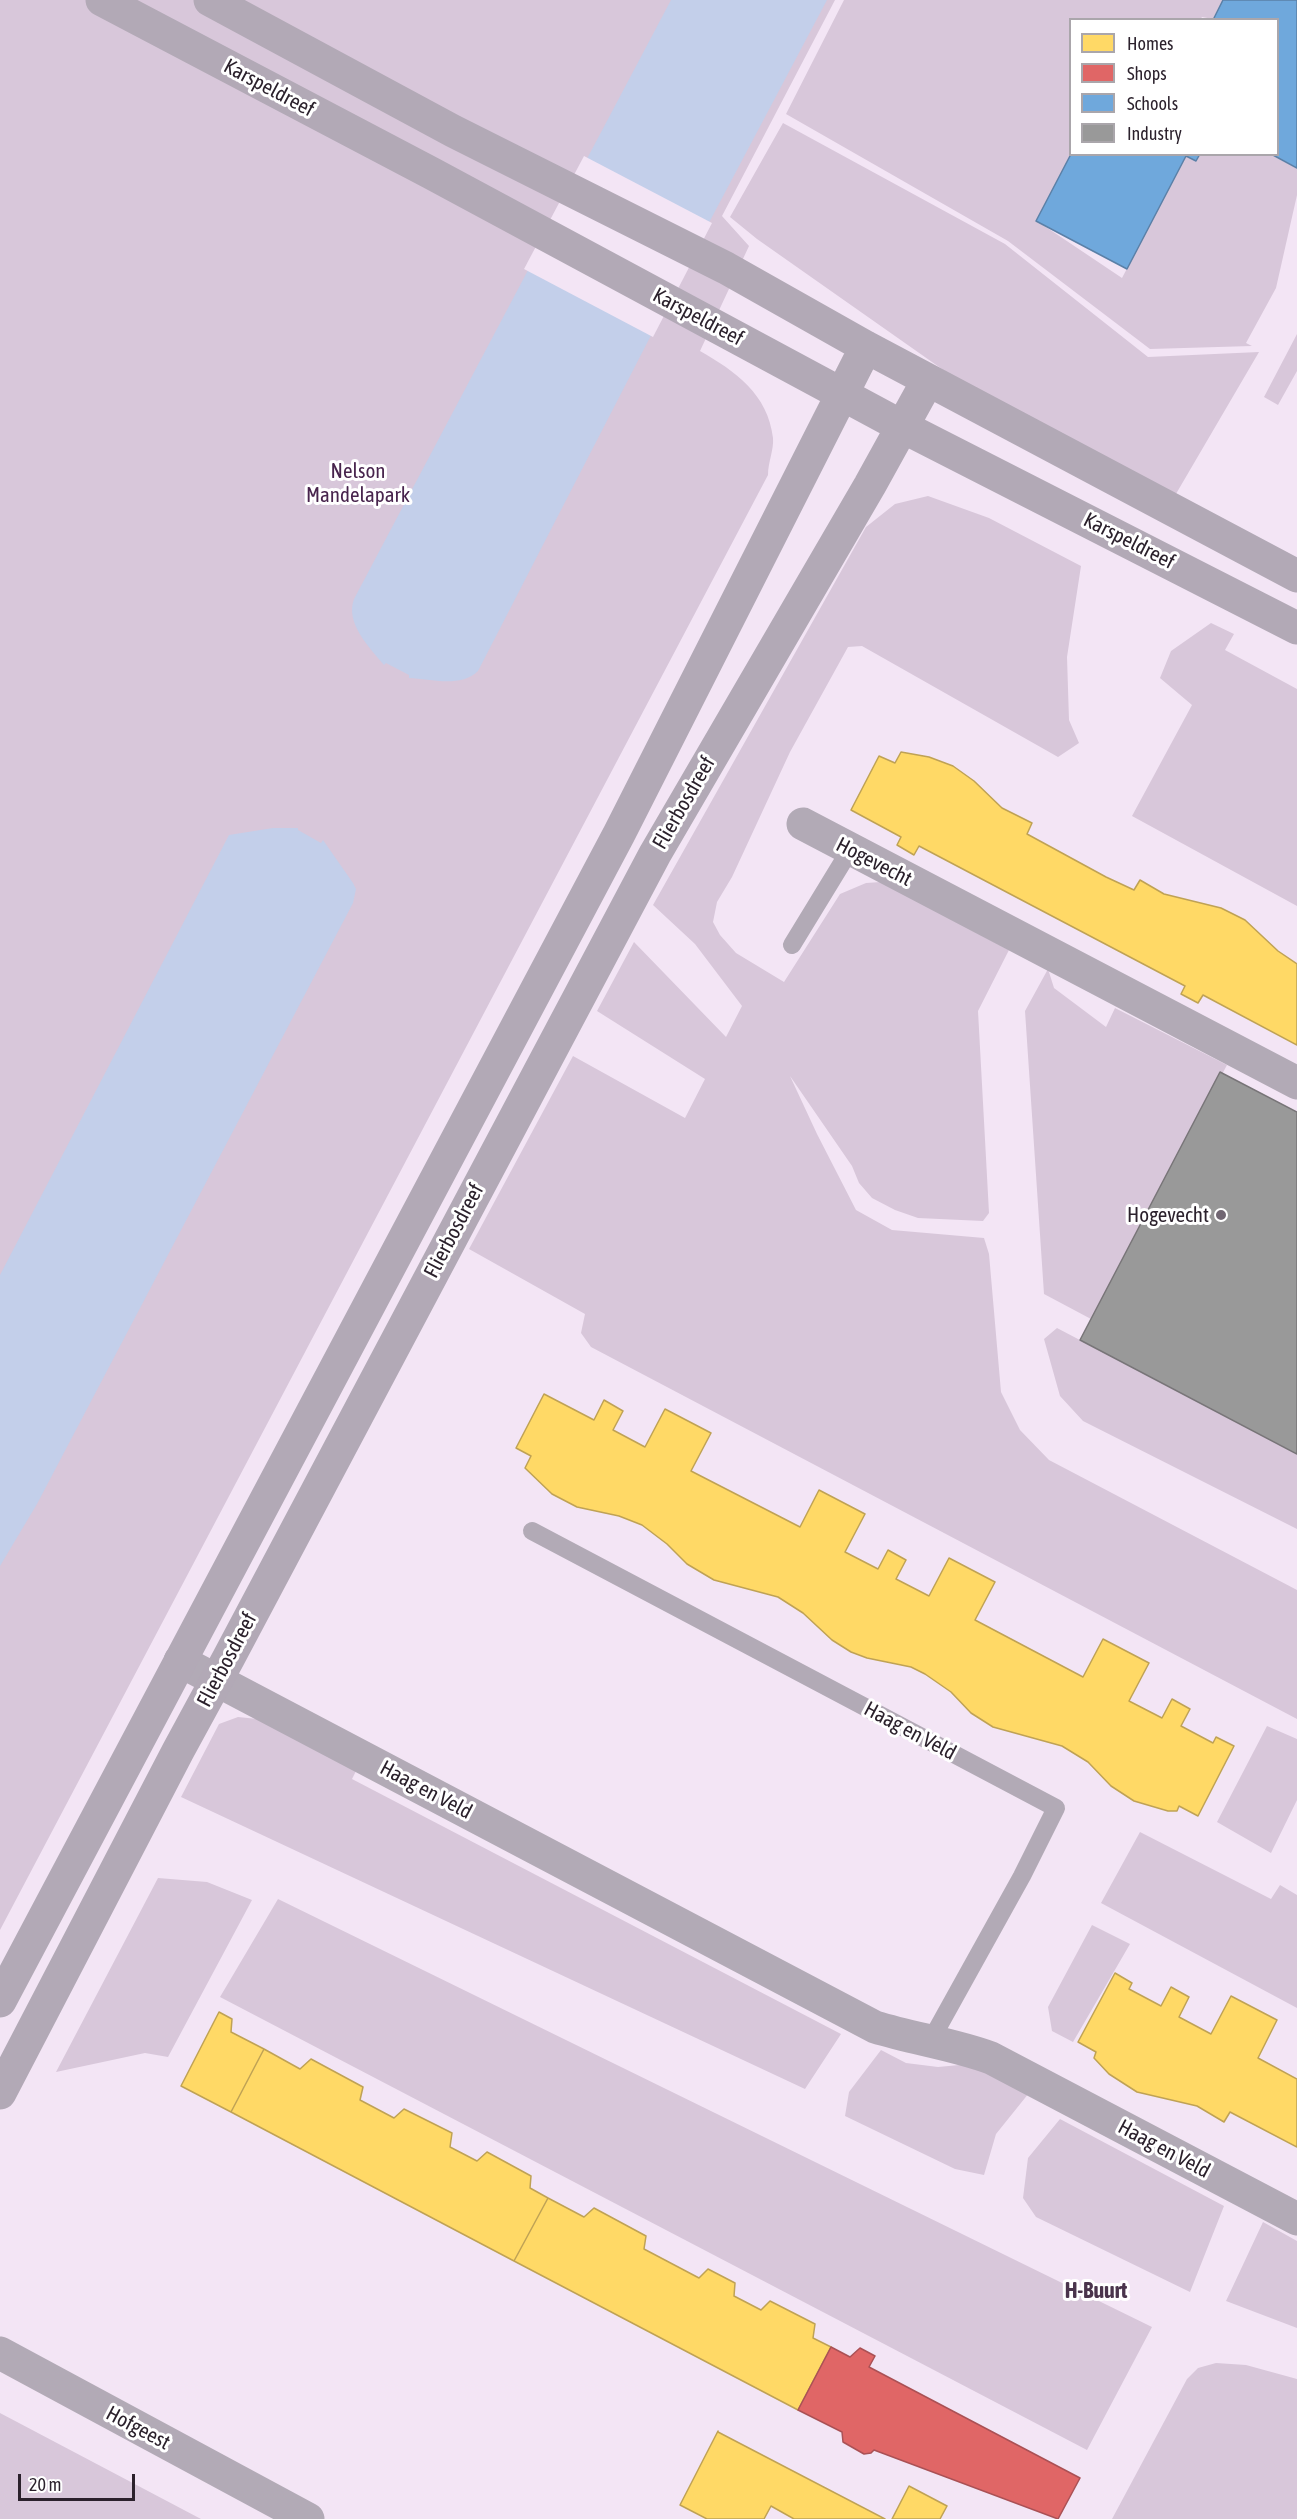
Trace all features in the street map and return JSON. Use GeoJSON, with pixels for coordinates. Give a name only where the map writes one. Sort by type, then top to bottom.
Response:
{"type":"FeatureCollection","features":[{"type":"Feature","properties":{"kind":"street","name":"Karspeldreef"},"geometry":{"type":"LineString","coordinates":[[102,0],[431,173],[903,427],[1297,628]]}},
{"type":"Feature","properties":{"kind":"street"},"geometry":{"type":"LineString","coordinates":[[210,0],[453,131],[726,268],[866,347],[1297,576]]}},
{"type":"Feature","properties":{"kind":"street","name":"Flierbosdreef"},"geometry":{"type":"LineString","coordinates":[[0,2001],[618,834],[866,347]]}},
{"type":"Feature","properties":{"kind":"street","name":"Flierbosdreef"},"geometry":{"type":"LineString","coordinates":[[0,2093],[124,1853],[606,943],[928,380]]}},
{"type":"Feature","properties":{"kind":"street","name":"Hogevecht"},"geometry":{"type":"LineString","coordinates":[[803,824],[1297,1083]]}},
{"type":"Feature","properties":{"kind":"street","name":"Haag en Veld"},"geometry":{"type":"LineString","coordinates":[[180,1661],[875,2027],[901,2035],[961,2047],[991,2058],[1297,2219]]}},
{"type":"Feature","properties":{"kind":"street","name":"Hofgeest"},"geometry":{"type":"LineString","coordinates":[[0,2353],[308,2519]]}},
{"type":"Feature","properties":{"kind":"lane"},"geometry":{"type":"LineString","coordinates":[[792,945],[850,850]]}},
{"type":"Feature","properties":{"kind":"lane","name":"Haag en Veld"},"geometry":{"type":"LineString","coordinates":[[532,1531],[1056,1808],[1022,1876],[931,2040]]}},
{"type":"Feature","properties":{"kind":"green space","name":"Nelson Mandelapark"},"geometry":{"type":"Polygon","coordinates":[[[0,0],[835,0],[722,216],[749,246],[700,351],[737,376],[757,396],[770,422],[773,438],[768,475],[0,1930],[0,0]]]}},
{"type":"Feature","properties":{"kind":"green space"},"geometry":{"type":"Polygon","coordinates":[[[844,0],[1223,0],[1214,18],[1069,18],[1070,156],[1037,221],[1122,278],[1186,156],[1196,161],[1199,156],[1273,156],[1297,168],[1297,195],[1276,288],[1246,343],[1252,346],[1150,349],[1008,241],[786,114],[844,0]]]}},
{"type":"Feature","properties":{"kind":"green space"},"geometry":{"type":"Polygon","coordinates":[[[783,123],[1005,244],[1148,357],[1259,352],[1173,499],[996,407],[757,239],[730,217],[783,123]]]}},
{"type":"Feature","properties":{"kind":"green space"},"geometry":{"type":"Polygon","coordinates":[[[1297,334],[1297,371],[1278,405],[1264,397],[1297,334]]]}},
{"type":"Feature","properties":{"kind":"green space"},"geometry":{"type":"Polygon","coordinates":[[[928,496],[989,518],[1081,566],[1067,657],[1069,720],[1079,743],[1058,757],[862,646],[848,647],[790,752],[732,877],[717,902],[713,922],[720,935],[736,953],[784,982],[840,894],[866,883],[881,882],[1009,950],[978,1011],[989,1213],[983,1221],[918,1218],[895,1210],[872,1198],[859,1183],[852,1166],[790,1076],[856,1210],[892,1230],[984,1238],[989,1254],[1001,1392],[1020,1430],[1049,1460],[1297,1590],[1297,1719],[591,1347],[581,1333],[585,1314],[469,1249],[573,1056],[685,1118],[705,1079],[597,1011],[634,942],[726,1037],[742,1006],[695,944],[653,905],[866,527],[895,504],[928,496]]]}},
{"type":"Feature","properties":{"kind":"green space"},"geometry":{"type":"Polygon","coordinates":[[[1211,623],[1234,634],[1225,650],[1297,689],[1297,906],[1132,816],[1192,705],[1160,678],[1171,651],[1211,623]]]}},
{"type":"Feature","properties":{"kind":"green space"},"geometry":{"type":"Polygon","coordinates":[[[1048,969],[1054,988],[1106,1027],[1115,1008],[1227,1065],[1091,1319],[1044,1294],[1025,1011],[1048,969]]]}},
{"type":"Feature","properties":{"kind":"green space"},"geometry":{"type":"Polygon","coordinates":[[[1057,1328],[1297,1454],[1297,1529],[1083,1421],[1060,1396],[1044,1339],[1057,1328]]]}},
{"type":"Feature","properties":{"kind":"green space"},"geometry":{"type":"Polygon","coordinates":[[[238,1717],[287,1722],[366,1751],[352,1779],[841,2034],[805,2089],[181,1797],[219,1724],[238,1717]]]}},
{"type":"Feature","properties":{"kind":"green space"},"geometry":{"type":"Polygon","coordinates":[[[1267,1726],[1297,1739],[1297,1800],[1271,1853],[1217,1822],[1267,1726]]]}},
{"type":"Feature","properties":{"kind":"green space"},"geometry":{"type":"Polygon","coordinates":[[[1140,1832],[1271,1899],[1280,1885],[1297,1895],[1297,2008],[1101,1903],[1140,1832]]]}},
{"type":"Feature","properties":{"kind":"green space"},"geometry":{"type":"Polygon","coordinates":[[[158,1878],[207,1882],[252,1900],[168,2057],[145,2053],[56,2072],[158,1878]]]}},
{"type":"Feature","properties":{"kind":"green space"},"geometry":{"type":"Polygon","coordinates":[[[278,1899],[1152,2327],[1087,2450],[220,1997],[278,1899]]]}},
{"type":"Feature","properties":{"kind":"green space"},"geometry":{"type":"Polygon","coordinates":[[[1092,1925],[1130,1944],[1073,2042],[1052,2031],[1048,2007],[1092,1925]]]}},
{"type":"Feature","properties":{"kind":"green space"},"geometry":{"type":"Polygon","coordinates":[[[881,2050],[906,2063],[938,2067],[970,2064],[1029,2093],[996,2134],[984,2175],[955,2169],[845,2116],[849,2092],[881,2050]]]}},
{"type":"Feature","properties":{"kind":"green space"},"geometry":{"type":"Polygon","coordinates":[[[1060,2119],[1224,2206],[1190,2292],[1036,2217],[1023,2198],[1028,2158],[1060,2119]]]}},
{"type":"Feature","properties":{"kind":"green space"},"geometry":{"type":"Polygon","coordinates":[[[1263,2222],[1297,2241],[1297,2328],[1226,2301],[1263,2222]]]}},
{"type":"Feature","properties":{"kind":"green space"},"geometry":{"type":"Polygon","coordinates":[[[1216,2363],[1246,2365],[1297,2379],[1297,2519],[1112,2519],[1187,2379],[1198,2368],[1216,2363]]]}},
{"type":"Feature","properties":{"kind":"green space"},"geometry":{"type":"Polygon","coordinates":[[[0,2413],[201,2519],[0,2519],[0,2413]]]}},
{"type":"Feature","properties":{"kind":"water"},"geometry":{"type":"Polygon","coordinates":[[[671,0],[827,0],[712,217],[478,671],[471,676],[454,681],[409,678],[409,675],[386,663],[384,665],[366,643],[353,617],[354,599],[671,0]]]}},
{"type":"Feature","properties":{"kind":"water"},"geometry":{"type":"Polygon","coordinates":[[[273,828],[298,828],[321,843],[323,840],[356,889],[353,903],[37,1504],[0,1566],[0,1275],[229,835],[273,828]]]}},
{"type":"Feature","properties":{"kind":"pier"},"geometry":{"type":"Polygon","coordinates":[[[584,156],[712,223],[653,337],[524,269],[584,156]]]}},
{"type":"Feature","properties":{"kind":"building: Homes"},"geometry":{"type":"Polygon","coordinates":[[[901,752],[929,757],[953,766],[974,781],[1002,808],[1032,823],[1027,834],[1106,877],[1134,890],[1140,880],[1164,894],[1221,908],[1245,920],[1278,951],[1297,964],[1297,1045],[1203,995],[1198,1003],[1181,994],[1185,986],[919,846],[914,855],[897,845],[901,837],[851,810],[879,756],[895,763],[901,752]]]}},
{"type":"Feature","properties":{"kind":"building: Homes"},"geometry":{"type":"Polygon","coordinates":[[[544,1394],[594,1420],[604,1400],[623,1411],[613,1430],[645,1447],[665,1409],[711,1433],[691,1471],[800,1527],[819,1490],[865,1514],[845,1552],[878,1569],[888,1550],[906,1560],[896,1579],[929,1596],[949,1558],[995,1582],[975,1620],[1083,1677],[1103,1639],[1149,1663],[1129,1701],[1162,1718],[1172,1699],[1190,1709],[1181,1726],[1213,1743],[1216,1737],[1234,1746],[1198,1816],[1179,1806],[1177,1811],[1168,1811],[1134,1801],[1111,1786],[1088,1762],[1062,1746],[993,1727],[971,1713],[951,1692],[925,1674],[911,1667],[867,1658],[851,1652],[832,1640],[803,1613],[778,1597],[714,1580],[687,1564],[667,1544],[642,1525],[619,1516],[577,1507],[552,1494],[525,1468],[531,1456],[516,1448],[544,1394]]]}},
{"type":"Feature","properties":{"kind":"building: Homes"},"geometry":{"type":"Polygon","coordinates":[[[1115,1973],[1132,1983],[1129,1989],[1161,2006],[1171,1987],[1189,1997],[1179,2017],[1211,2034],[1231,1996],[1277,2020],[1258,2058],[1297,2079],[1297,2147],[1230,2112],[1224,2122],[1197,2106],[1137,2092],[1109,2074],[1094,2058],[1096,2052],[1078,2042],[1115,1973]]]}},
{"type":"Feature","properties":{"kind":"building: Homes"},"geometry":{"type":"Polygon","coordinates":[[[219,2012],[232,2019],[231,2032],[264,2049],[231,2112],[181,2086],[219,2012]]]}},
{"type":"Feature","properties":{"kind":"building: Homes"},"geometry":{"type":"Polygon","coordinates":[[[264,2049],[300,2069],[311,2059],[363,2087],[360,2100],[394,2118],[404,2109],[452,2133],[450,2147],[477,2161],[487,2152],[531,2176],[530,2188],[548,2198],[514,2261],[231,2112],[264,2049]]]}},
{"type":"Feature","properties":{"kind":"building: Homes"},"geometry":{"type":"Polygon","coordinates":[[[548,2198],[584,2217],[594,2208],[646,2236],[644,2249],[699,2278],[708,2269],[735,2283],[734,2296],[761,2310],[770,2301],[815,2324],[813,2338],[831,2347],[798,2410],[514,2261],[548,2198]]]}},
{"type":"Feature","properties":{"kind":"building: Homes"},"geometry":{"type":"Polygon","coordinates":[[[718,2431],[885,2519],[794,2519],[771,2506],[764,2519],[707,2519],[680,2505],[718,2431]]]}},
{"type":"Feature","properties":{"kind":"building: Homes"},"geometry":{"type":"Polygon","coordinates":[[[909,2486],[947,2506],[940,2519],[892,2519],[909,2486]]]}},
{"type":"Feature","properties":{"kind":"building: Shops"},"geometry":{"type":"Polygon","coordinates":[[[831,2347],[850,2357],[860,2348],[875,2356],[869,2367],[1080,2478],[1058,2519],[874,2450],[864,2454],[843,2442],[842,2432],[798,2410],[831,2347]]]}},
{"type":"Feature","properties":{"kind":"building: Schools"},"geometry":{"type":"Polygon","coordinates":[[[1223,0],[1297,0],[1297,168],[1275,156],[1279,156],[1279,18],[1214,18],[1223,0]]]}},
{"type":"Feature","properties":{"kind":"building: Schools"},"geometry":{"type":"Polygon","coordinates":[[[1070,156],[1186,156],[1127,269],[1036,221],[1070,156]]]}},
{"type":"Feature","properties":{"kind":"building: Schools"},"geometry":{"type":"Polygon","coordinates":[[[1186,156],[1199,156],[1196,161],[1186,156]]]}},
{"type":"Feature","properties":{"kind":"building: Industry","name":"Hogevecht"},"geometry":{"type":"Polygon","coordinates":[[[1220,1072],[1297,1112],[1297,1454],[1080,1340],[1220,1072]]]}},
{"type":"Feature","properties":{"kind":"place","name":"Hogevecht"},"geometry":{"type":"Point","coordinates":[1221,1215]}},
{"type":"Feature","properties":{"kind":"district","name":"H-Buurt"},"geometry":{"type":"Point","coordinates":[1096,2291]}}]}
